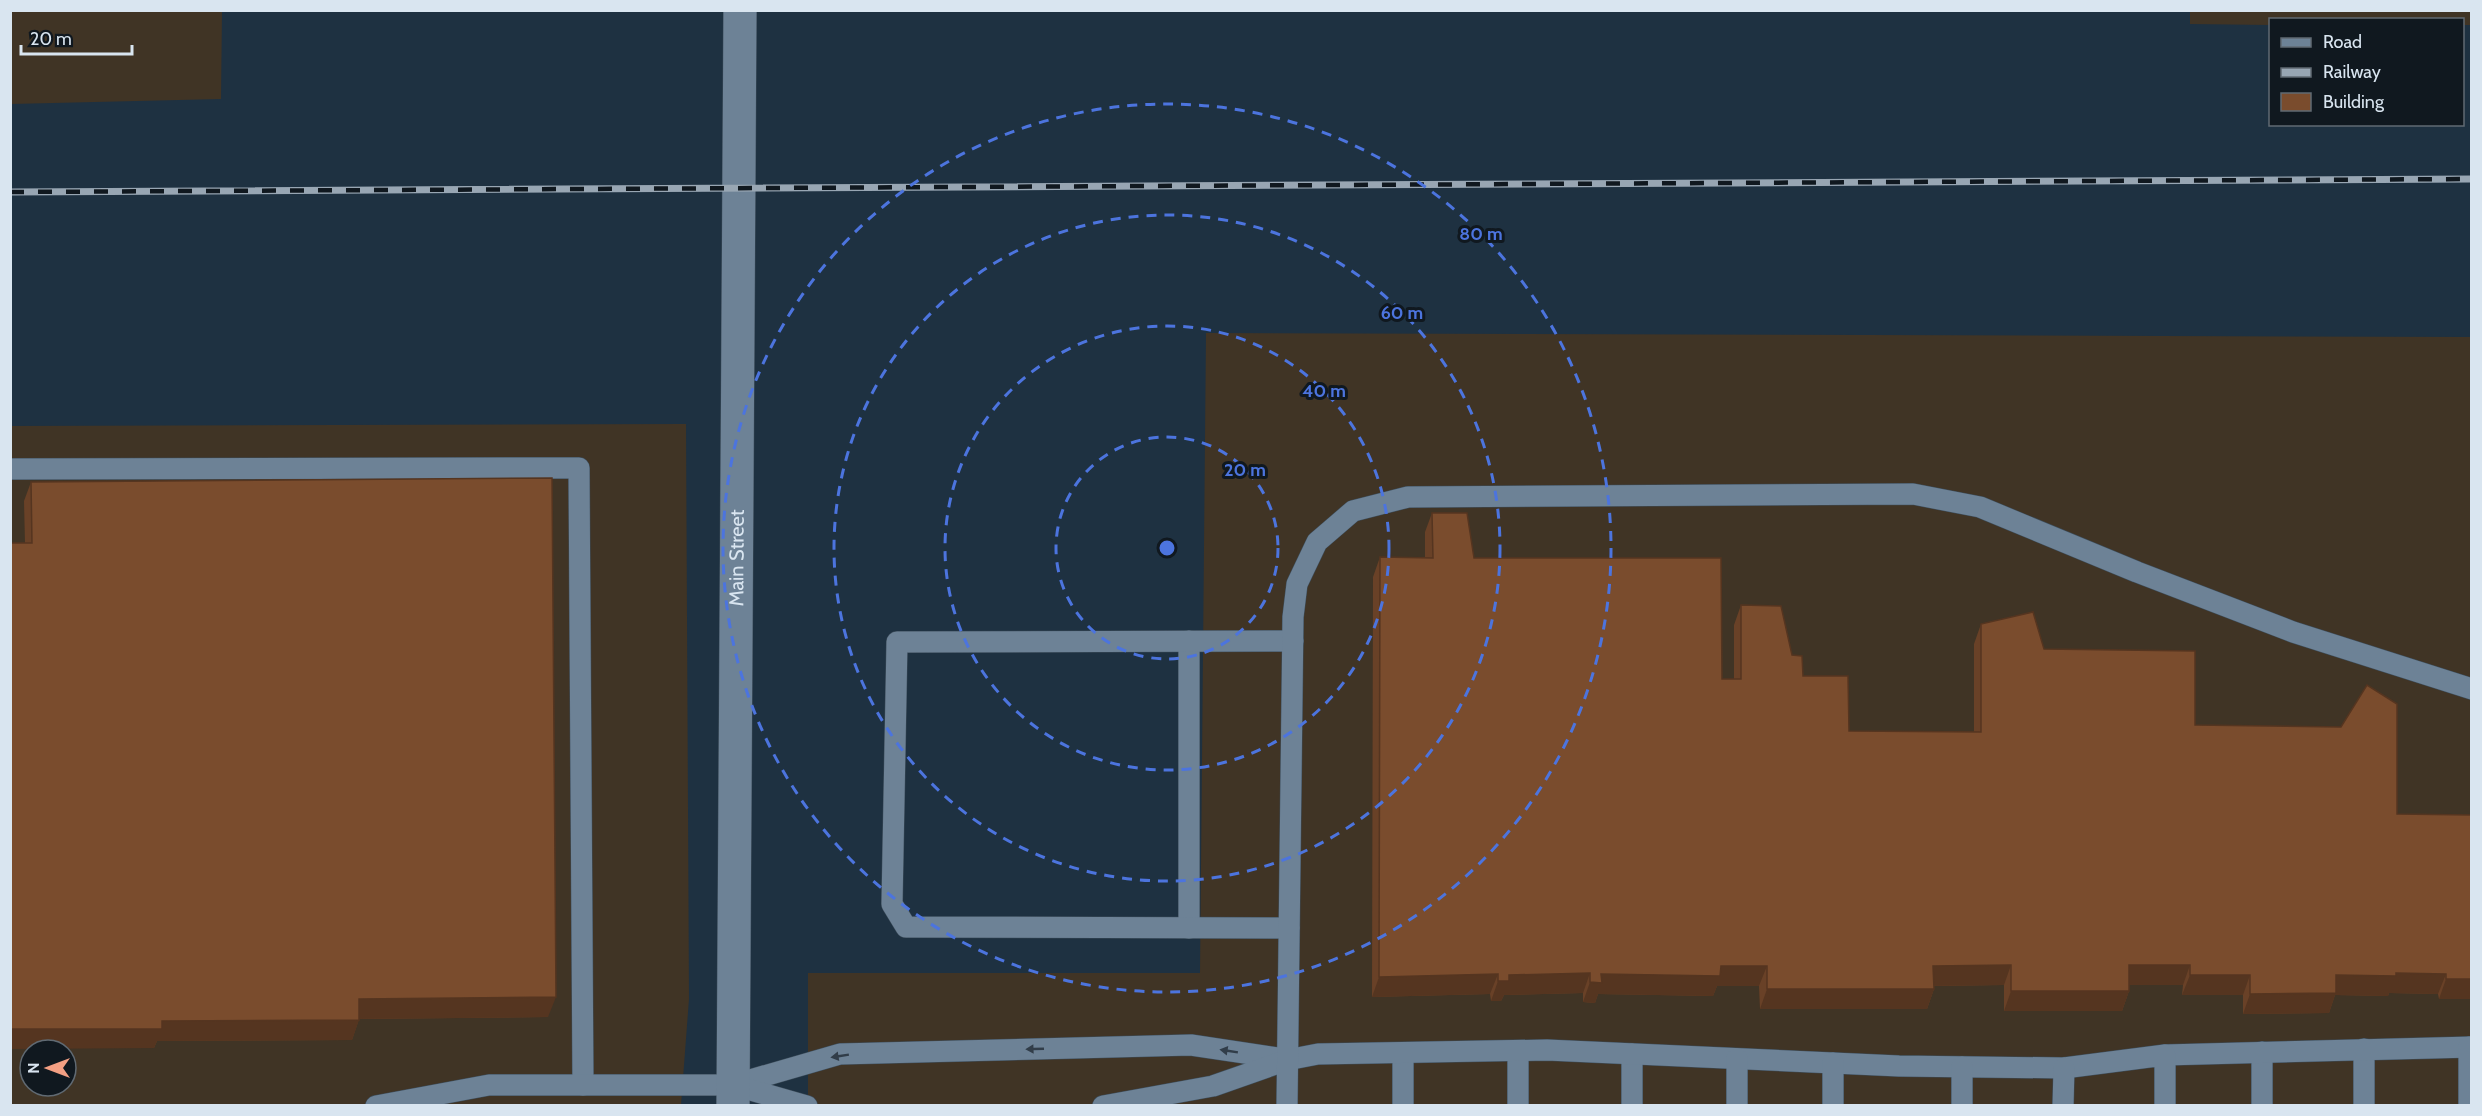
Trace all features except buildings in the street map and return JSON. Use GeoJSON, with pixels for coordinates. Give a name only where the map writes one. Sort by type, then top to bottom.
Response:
{"type":"FeatureCollection","features":[{"type":"Feature","properties":{"kind":"street","name":"Main Street"},"geometry":{"type":"LineString","coordinates":[[733,1095],[740,10]]}},
{"type":"Feature","properties":{"kind":"lane"},"geometry":{"type":"LineString","coordinates":[[10,469],[579,468],[583,1085]]}},
{"type":"Feature","properties":{"kind":"lane"},"geometry":{"type":"LineString","coordinates":[[1287,1106],[1293,617],[1297,584],[1317,542],[1353,511],[1408,497],[1913,494],[1980,507],[2137,572],[2293,632],[2472,689]]}},
{"type":"Feature","properties":{"kind":"lane"},"geometry":{"type":"LineString","coordinates":[[1189,641],[1189,928]]}},
{"type":"Feature","properties":{"kind":"lane"},"geometry":{"type":"LineString","coordinates":[[1289,928],[906,927],[892,904],[897,642],[1293,641]]}},
{"type":"Feature","properties":{"kind":"lane"},"geometry":{"type":"LineString","coordinates":[[733,1095],[840,1054],[1191,1045],[1287,1060]]}},
{"type":"Feature","properties":{"kind":"lane"},"geometry":{"type":"LineString","coordinates":[[1103,1106],[1213,1086],[1287,1060],[1318,1054],[1518,1051],[1833,1063],[2064,1068],[2165,1055],[2470,1047],[2469,1106]]}},
{"type":"Feature","properties":{"kind":"lane"},"geometry":{"type":"LineString","coordinates":[[2364,1049],[2364,1106]]}},
{"type":"Feature","properties":{"kind":"lane"},"geometry":{"type":"LineString","coordinates":[[1518,1051],[1518,1106]]}},
{"type":"Feature","properties":{"kind":"lane"},"geometry":{"type":"LineString","coordinates":[[2262,1052],[2262,1106]]}},
{"type":"Feature","properties":{"kind":"lane"},"geometry":{"type":"LineString","coordinates":[[1403,1053],[1403,1106]]}},
{"type":"Feature","properties":{"kind":"lane"},"geometry":{"type":"LineString","coordinates":[[1632,1054],[1632,1106]]}},
{"type":"Feature","properties":{"kind":"lane"},"geometry":{"type":"LineString","coordinates":[[2165,1055],[2165,1106]]}},
{"type":"Feature","properties":{"kind":"lane"},"geometry":{"type":"LineString","coordinates":[[1737,1059],[1737,1106]]}},
{"type":"Feature","properties":{"kind":"lane"},"geometry":{"type":"LineString","coordinates":[[1833,1063],[1833,1106]]}},
{"type":"Feature","properties":{"kind":"lane"},"geometry":{"type":"LineString","coordinates":[[1962,1066],[1962,1106]]}},
{"type":"Feature","properties":{"kind":"lane"},"geometry":{"type":"LineString","coordinates":[[2063,1106],[2064,1068]]}},
{"type":"Feature","properties":{"kind":"lane"},"geometry":{"type":"LineString","coordinates":[[376,1106],[464,1097],[489,1085],[583,1085],[733,1095],[807,1106]]}},
{"type":"Feature","properties":{"kind":"shaded area"},"geometry":{"type":"Polygon","coordinates":[[[10,11],[222,11],[221,99],[11,104],[10,11]]]}},
{"type":"Feature","properties":{"kind":"shaded area"},"geometry":{"type":"Polygon","coordinates":[[[2190,11],[2471,11],[2471,25],[2464,25],[2464,18],[2269,18],[2269,25],[2190,24],[2190,11]]]}},
{"type":"Feature","properties":{"kind":"shaded area"},"geometry":{"type":"Polygon","coordinates":[[[1206,333],[2471,337],[2471,1105],[808,1105],[808,973],[1200,973],[1206,333]]]}},
{"type":"Feature","properties":{"kind":"shaded area"},"geometry":{"type":"Polygon","coordinates":[[[686,424],[689,999],[681,1105],[11,1105],[10,426],[686,424]]]}},
{"type":"Feature","properties":{"kind":"railway"},"geometry":{"type":"LineString","coordinates":[[10,192],[2472,179]]}}]}
